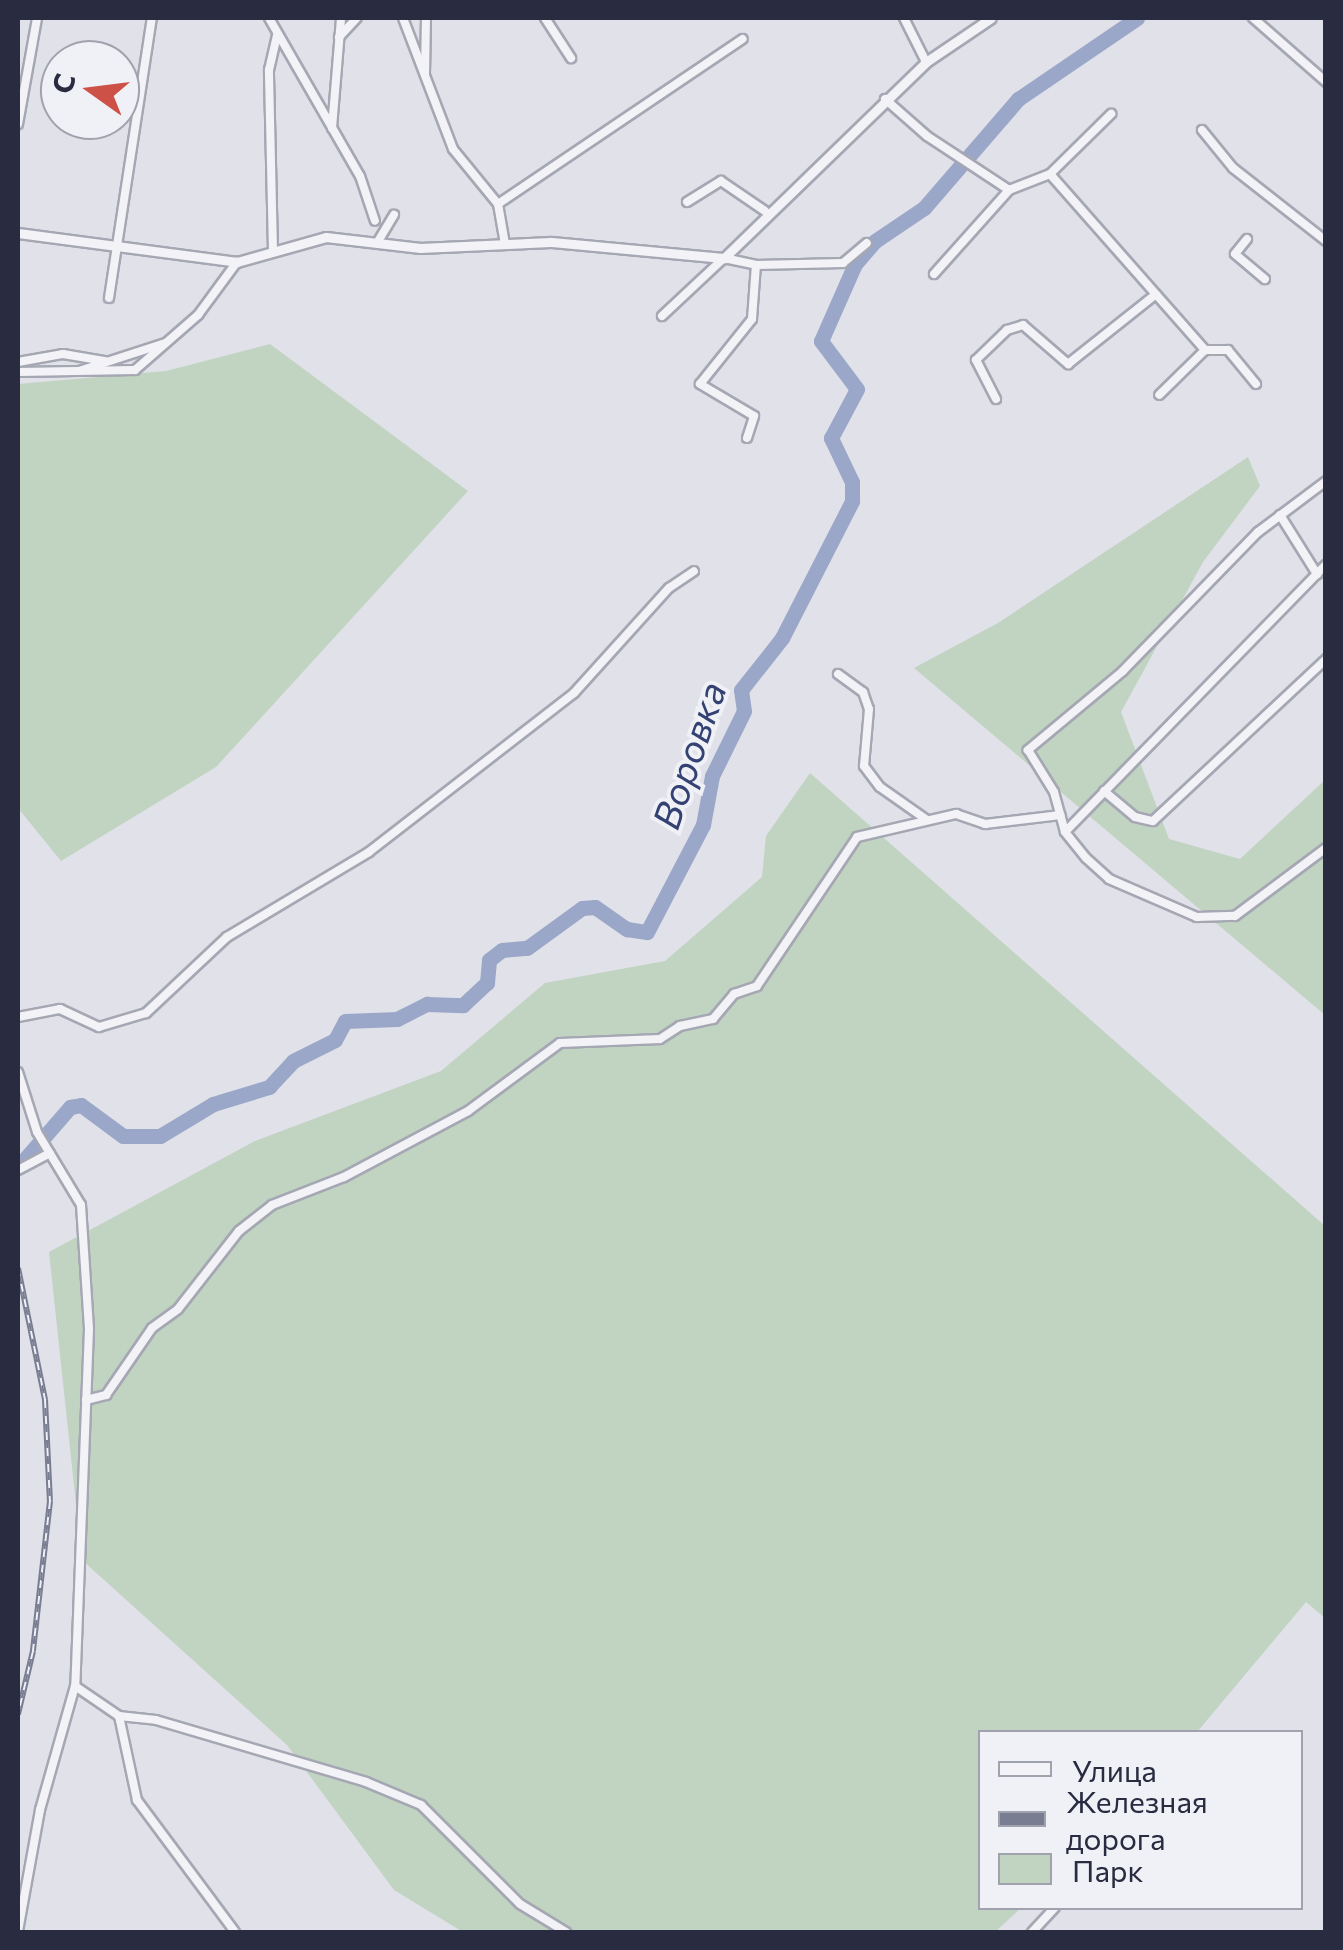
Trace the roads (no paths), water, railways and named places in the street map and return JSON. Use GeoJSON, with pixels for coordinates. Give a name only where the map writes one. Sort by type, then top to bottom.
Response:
{"type":"FeatureCollection","features":[{"type":"Feature","properties":{"kind":"street"},"geometry":{"type":"LineString","coordinates":[[18,124],[37,18]]}},
{"type":"Feature","properties":{"kind":"street"},"geometry":{"type":"LineString","coordinates":[[109,298],[152,18]]}},
{"type":"Feature","properties":{"kind":"street"},"geometry":{"type":"LineString","coordinates":[[268,18],[360,176],[375,221]]}},
{"type":"Feature","properties":{"kind":"street"},"geometry":{"type":"LineString","coordinates":[[332,130],[341,18]]}},
{"type":"Feature","properties":{"kind":"street"},"geometry":{"type":"LineString","coordinates":[[339,37],[357,18]]}},
{"type":"Feature","properties":{"kind":"street"},"geometry":{"type":"LineString","coordinates":[[393,18],[405,30]]}},
{"type":"Feature","properties":{"kind":"street"},"geometry":{"type":"LineString","coordinates":[[402,18],[453,149],[498,204],[504,244]]}},
{"type":"Feature","properties":{"kind":"street"},"geometry":{"type":"LineString","coordinates":[[426,18],[426,74]]}},
{"type":"Feature","properties":{"kind":"street"},"geometry":{"type":"LineString","coordinates":[[546,18],[572,58]]}},
{"type":"Feature","properties":{"kind":"street"},"geometry":{"type":"LineString","coordinates":[[904,18],[926,62]]}},
{"type":"Feature","properties":{"kind":"street"},"geometry":{"type":"LineString","coordinates":[[662,316],[724,258],[766,211],[926,62],[991,18]]}},
{"type":"Feature","properties":{"kind":"street"},"geometry":{"type":"LineString","coordinates":[[1253,18],[1326,82]]}},
{"type":"Feature","properties":{"kind":"street"},"geometry":{"type":"LineString","coordinates":[[274,251],[269,70],[277,34]]}},
{"type":"Feature","properties":{"kind":"street"},"geometry":{"type":"LineString","coordinates":[[498,204],[743,39]]}},
{"type":"Feature","properties":{"kind":"street"},"geometry":{"type":"LineString","coordinates":[[886,99],[926,136],[1009,190]]}},
{"type":"Feature","properties":{"kind":"street"},"geometry":{"type":"LineString","coordinates":[[934,274],[1009,190],[1050,174],[1111,114]]}},
{"type":"Feature","properties":{"kind":"street"},"geometry":{"type":"LineString","coordinates":[[1202,130],[1233,168],[1326,241]]}},
{"type":"Feature","properties":{"kind":"street"},"geometry":{"type":"LineString","coordinates":[[1050,174],[1205,350]]}},
{"type":"Feature","properties":{"kind":"street"},"geometry":{"type":"LineString","coordinates":[[687,202],[721,181],[766,211]]}},
{"type":"Feature","properties":{"kind":"street"},"geometry":{"type":"LineString","coordinates":[[377,243],[394,216]]}},
{"type":"Feature","properties":{"kind":"street"},"geometry":{"type":"LineString","coordinates":[[18,233],[237,262],[326,237],[377,243],[504,244],[724,258],[756,265],[842,263],[867,243]]}},
{"type":"Feature","properties":{"kind":"street"},"geometry":{"type":"LineString","coordinates":[[1246,239],[1235,254],[1265,279]]}},
{"type":"Feature","properties":{"kind":"street"},"geometry":{"type":"LineString","coordinates":[[18,372],[135,370],[233,276],[237,262]]}},
{"type":"Feature","properties":{"kind":"street"},"geometry":{"type":"LineString","coordinates":[[747,438],[754,416],[700,384],[752,319],[756,265]]}},
{"type":"Feature","properties":{"kind":"street"},"geometry":{"type":"LineString","coordinates":[[996,399],[976,360],[1007,330],[1023,325],[1068,364],[1156,294]]}},
{"type":"Feature","properties":{"kind":"street"},"geometry":{"type":"LineString","coordinates":[[75,373],[166,342]]}},
{"type":"Feature","properties":{"kind":"street"},"geometry":{"type":"LineString","coordinates":[[1159,394],[1205,350],[1228,350],[1256,384]]}},
{"type":"Feature","properties":{"kind":"street"},"geometry":{"type":"LineString","coordinates":[[18,362],[63,354],[104,360]]}},
{"type":"Feature","properties":{"kind":"street"},"geometry":{"type":"LineString","coordinates":[[1326,481],[1280,514],[1123,671],[1030,741],[1028,750],[1065,832],[1109,878],[1215,919],[1258,903],[1326,848]]}},
{"type":"Feature","properties":{"kind":"street"},"geometry":{"type":"LineString","coordinates":[[1280,514],[1317,574]]}},
{"type":"Feature","properties":{"kind":"street"},"geometry":{"type":"LineString","coordinates":[[1065,832],[1326,565]]}},
{"type":"Feature","properties":{"kind":"street"},"geometry":{"type":"LineString","coordinates":[[18,1017],[60,1009],[98,1027],[146,1012],[227,937],[369,852],[559,705],[669,588],[694,571]]}},
{"type":"Feature","properties":{"kind":"street"},"geometry":{"type":"LineString","coordinates":[[1104,791],[1135,817],[1153,822],[1326,659]]}},
{"type":"Feature","properties":{"kind":"street"},"geometry":{"type":"LineString","coordinates":[[838,674],[863,692],[869,709],[864,766],[880,787],[928,820]]}},
{"type":"Feature","properties":{"kind":"street"},"geometry":{"type":"LineString","coordinates":[[86,1400],[106,1395],[152,1328],[178,1309],[239,1231],[272,1205],[344,1177],[468,1110],[560,1043],[660,1039],[680,1026],[714,1018],[734,994],[757,986],[857,837],[956,814],[985,824],[1060,814]]}},
{"type":"Feature","properties":{"kind":"street"},"geometry":{"type":"LineString","coordinates":[[18,1072],[50,1153],[76,1191],[84,1224],[86,1400],[76,1686],[40,1810],[18,1931]]}},
{"type":"Feature","properties":{"kind":"street"},"geometry":{"type":"LineString","coordinates":[[18,1170],[50,1153]]}},
{"type":"Feature","properties":{"kind":"street"},"geometry":{"type":"LineString","coordinates":[[76,1686],[119,1716],[156,1720],[330,1771],[420,1806],[520,1904],[566,1932]]}},
{"type":"Feature","properties":{"kind":"street"},"geometry":{"type":"LineString","coordinates":[[119,1716],[127,1770],[148,1822],[235,1932]]}},
{"type":"Feature","properties":{"kind":"street"},"geometry":{"type":"LineString","coordinates":[[1032,1932],[1052,1910]]}},
{"type":"Feature","properties":{"kind":"waterway","name":"Воровка"},"geometry":{"type":"LineString","coordinates":[[18,1167],[70,1107],[81,1105],[123,1136],[160,1136],[213,1104],[269,1087],[293,1061],[335,1040],[345,1021],[397,1019],[427,1004],[463,1005],[487,983],[489,960],[502,950],[527,948],[582,908],[595,907],[627,929],[647,932],[703,825],[712,776],[744,711],[741,690],[782,638],[852,501],[852,482],[831,438],[857,389],[821,341],[855,264],[875,241],[924,208],[1018,99],[1137,18]]}},
{"type":"Feature","properties":{"kind":"railway"},"geometry":{"type":"LineString","coordinates":[[18,1268],[45,1400],[50,1501],[33,1651],[18,1714]]}}]}
